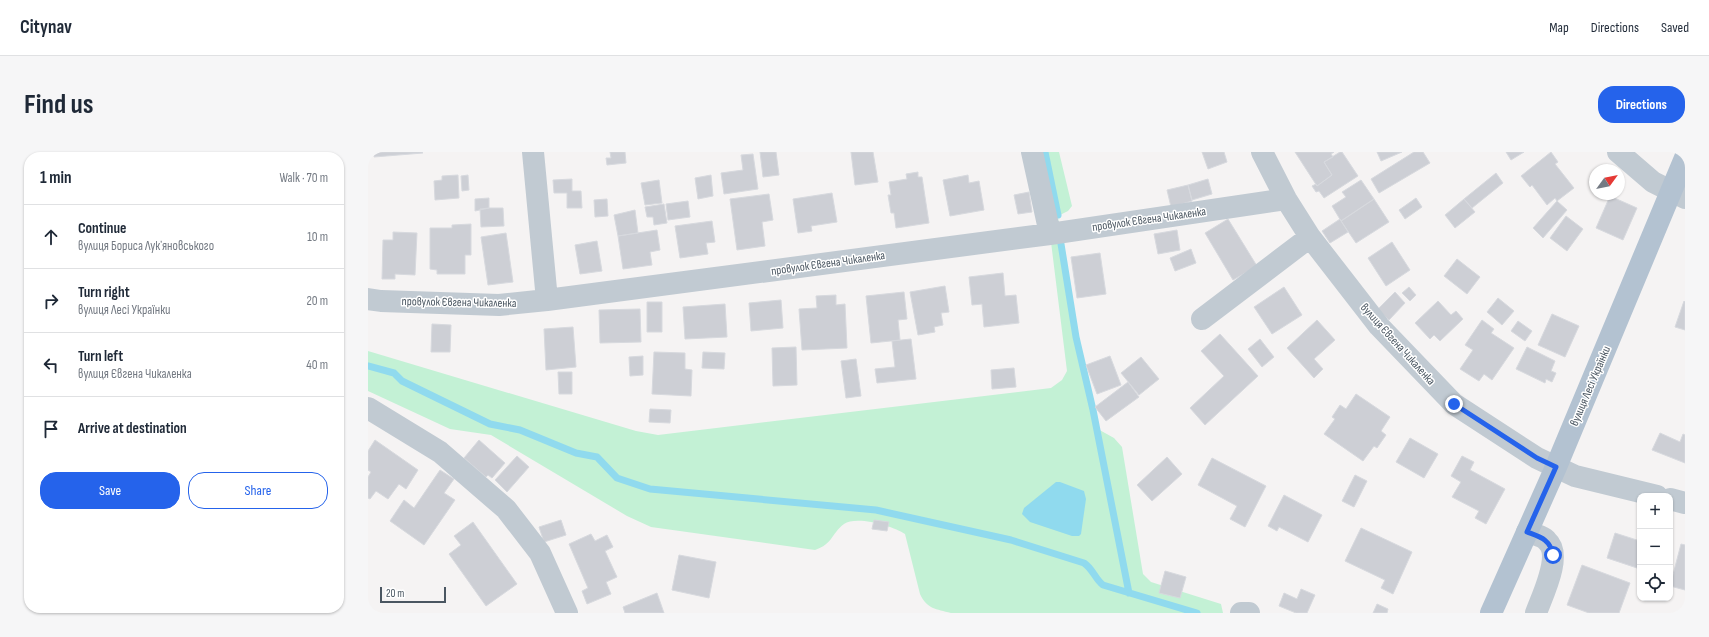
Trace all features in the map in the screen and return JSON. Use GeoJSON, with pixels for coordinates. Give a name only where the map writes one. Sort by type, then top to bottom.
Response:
{"type":"FeatureCollection","features":[{"type":"Feature","properties":{"kind":"main road","name":"вулиця Лесі Українки"},"geometry":{"type":"LineString","coordinates":[[1491,613],[1678,195],[1685,158]]}},
{"type":"Feature","properties":{"kind":"street"},"geometry":{"type":"LineString","coordinates":[[533,152],[547,300]]}},
{"type":"Feature","properties":{"kind":"street"},"geometry":{"type":"LineString","coordinates":[[1032,152],[1050,234]]}},
{"type":"Feature","properties":{"kind":"street","name":"вулиця Євгена Чикаленка"},"geometry":{"type":"LineString","coordinates":[[1262,152],[1286,199],[1310,237],[1379,326],[1454,404],[1537,458],[1575,476],[1646,493]]}},
{"type":"Feature","properties":{"kind":"street"},"geometry":{"type":"LineString","coordinates":[[1618,152],[1653,182],[1678,195]]}},
{"type":"Feature","properties":{"kind":"street","name":"провулок Євгена Чикаленка"},"geometry":{"type":"LineString","coordinates":[[368,298],[381,301],[499,305],[547,300],[1050,234],[1286,199]]}},
{"type":"Feature","properties":{"kind":"street"},"geometry":{"type":"LineString","coordinates":[[1202,319],[1310,237]]}},
{"type":"Feature","properties":{"kind":"street"},"geometry":{"type":"LineString","coordinates":[[368,408],[440,452],[506,509],[540,554],[567,613]]}},
{"type":"Feature","properties":{"kind":"street"},"geometry":{"type":"LineString","coordinates":[[1673,500],[1685,503]]}},
{"type":"Feature","properties":{"kind":"street"},"geometry":{"type":"LineString","coordinates":[[1527,532],[1547,540],[1553,555],[1551,572],[1536,613]]}},
{"type":"Feature","properties":{"kind":"green space"},"geometry":{"type":"Polygon","coordinates":[[[1032,152],[1059,152],[1072,206],[1068,211],[1058,216],[1061,244],[1096,428],[1114,438],[1122,447],[1143,574],[1151,582],[1221,604],[1223,613],[951,613],[932,608],[923,599],[920,594],[905,534],[893,528],[866,521],[850,522],[844,524],[829,542],[821,548],[815,550],[651,527],[627,516],[491,435],[450,429],[368,391],[368,351],[636,431],[658,435],[1051,388],[1062,380],[1067,371],[1050,234],[1032,152]]]}},
{"type":"Feature","properties":{"kind":"water"},"geometry":{"type":"Polygon","coordinates":[[[1056,482],[1060,482],[1084,491],[1086,499],[1081,534],[1079,536],[1072,536],[1030,522],[1022,514],[1024,508],[1056,482]]]}},
{"type":"Feature","properties":{"kind":"building"},"geometry":{"type":"Polygon","coordinates":[[[374,152],[422,152],[423,153],[374,157],[374,152]]]}},
{"type":"Feature","properties":{"kind":"building"},"geometry":{"type":"Polygon","coordinates":[[[610,152],[625,152],[626,163],[607,165],[606,158],[611,158],[610,152]]]}},
{"type":"Feature","properties":{"kind":"building"},"geometry":{"type":"Polygon","coordinates":[[[760,152],[776,152],[779,175],[763,177],[760,152]]]}},
{"type":"Feature","properties":{"kind":"building"},"geometry":{"type":"Polygon","coordinates":[[[851,152],[873,152],[878,182],[855,185],[851,152]]]}},
{"type":"Feature","properties":{"kind":"building"},"geometry":{"type":"Polygon","coordinates":[[[1202,152],[1224,152],[1227,162],[1208,169],[1202,152]]]}},
{"type":"Feature","properties":{"kind":"building"},"geometry":{"type":"Polygon","coordinates":[[[1295,152],[1334,152],[1331,154],[1333,157],[1324,162],[1332,175],[1317,186],[1295,152]]]}},
{"type":"Feature","properties":{"kind":"building"},"geometry":{"type":"Polygon","coordinates":[[[1342,152],[1358,176],[1324,198],[1319,191],[1316,192],[1312,186],[1316,184],[1317,186],[1332,175],[1324,162],[1342,152]]]}},
{"type":"Feature","properties":{"kind":"building"},"geometry":{"type":"Polygon","coordinates":[[[1377,152],[1402,152],[1381,161],[1377,152]]]}},
{"type":"Feature","properties":{"kind":"building"},"geometry":{"type":"Polygon","coordinates":[[[1414,152],[1423,152],[1430,163],[1379,193],[1371,179],[1414,152]]]}},
{"type":"Feature","properties":{"kind":"building"},"geometry":{"type":"Polygon","coordinates":[[[1506,152],[1524,152],[1511,160],[1506,152]]]}},
{"type":"Feature","properties":{"kind":"building"},"geometry":{"type":"Polygon","coordinates":[[[1551,152],[1558,162],[1555,164],[1574,188],[1557,201],[1555,198],[1547,205],[1532,185],[1530,187],[1521,176],[1551,152]]]}},
{"type":"Feature","properties":{"kind":"building"},"geometry":{"type":"Polygon","coordinates":[[[753,154],[758,189],[724,194],[721,173],[743,170],[741,155],[753,154]]]}},
{"type":"Feature","properties":{"kind":"building"},"geometry":{"type":"Polygon","coordinates":[[[918,172],[918,177],[922,177],[929,223],[896,228],[894,213],[891,213],[888,195],[891,195],[889,182],[907,179],[906,174],[918,172]]]}},
{"type":"Feature","properties":{"kind":"building"},"geometry":{"type":"Polygon","coordinates":[[[1496,173],[1503,183],[1472,208],[1464,199],[1496,173]]]}},
{"type":"Feature","properties":{"kind":"building"},"geometry":{"type":"Polygon","coordinates":[[[458,175],[459,198],[435,200],[434,181],[442,180],[442,176],[458,175]]]}},
{"type":"Feature","properties":{"kind":"building"},"geometry":{"type":"Polygon","coordinates":[[[468,175],[469,190],[462,191],[461,176],[468,175]]]}},
{"type":"Feature","properties":{"kind":"building"},"geometry":{"type":"Polygon","coordinates":[[[711,175],[713,196],[698,199],[695,178],[711,175]]]}},
{"type":"Feature","properties":{"kind":"building"},"geometry":{"type":"Polygon","coordinates":[[[968,175],[969,183],[979,181],[984,210],[950,216],[943,180],[968,175]]]}},
{"type":"Feature","properties":{"kind":"building"},"geometry":{"type":"Polygon","coordinates":[[[572,179],[572,191],[581,191],[582,208],[567,208],[567,193],[554,193],[553,180],[572,179]]]}},
{"type":"Feature","properties":{"kind":"building"},"geometry":{"type":"Polygon","coordinates":[[[1208,179],[1212,194],[1192,200],[1188,185],[1208,179]]]}},
{"type":"Feature","properties":{"kind":"building"},"geometry":{"type":"Polygon","coordinates":[[[659,180],[662,203],[645,205],[641,183],[659,180]]]}},
{"type":"Feature","properties":{"kind":"building"},"geometry":{"type":"Polygon","coordinates":[[[1361,180],[1374,199],[1341,221],[1332,206],[1346,197],[1342,192],[1361,180]]]}},
{"type":"Feature","properties":{"kind":"building"},"geometry":{"type":"Polygon","coordinates":[[[1188,185],[1192,201],[1171,207],[1167,190],[1188,185]]]}},
{"type":"Feature","properties":{"kind":"building"},"geometry":{"type":"Polygon","coordinates":[[[1029,192],[1032,212],[1018,214],[1014,195],[1029,192]]]}},
{"type":"Feature","properties":{"kind":"building"},"geometry":{"type":"Polygon","coordinates":[[[832,193],[837,222],[811,226],[812,231],[798,233],[793,199],[832,193]]]}},
{"type":"Feature","properties":{"kind":"building"},"geometry":{"type":"Polygon","coordinates":[[[769,194],[773,220],[762,222],[765,246],[737,250],[730,199],[769,194]]]}},
{"type":"Feature","properties":{"kind":"building"},"geometry":{"type":"Polygon","coordinates":[[[489,198],[489,208],[475,211],[475,199],[489,198]]]}},
{"type":"Feature","properties":{"kind":"building"},"geometry":{"type":"Polygon","coordinates":[[[1416,198],[1422,207],[1405,219],[1399,210],[1416,198]]]}},
{"type":"Feature","properties":{"kind":"building"},"geometry":{"type":"Polygon","coordinates":[[[607,199],[608,216],[595,217],[594,200],[607,199]]]}},
{"type":"Feature","properties":{"kind":"building"},"geometry":{"type":"Polygon","coordinates":[[[1374,199],[1389,222],[1356,243],[1341,221],[1374,199]]]}},
{"type":"Feature","properties":{"kind":"building"},"geometry":{"type":"Polygon","coordinates":[[[1464,199],[1475,212],[1455,228],[1445,215],[1464,199]]]}},
{"type":"Feature","properties":{"kind":"building"},"geometry":{"type":"Polygon","coordinates":[[[1608,200],[1619,200],[1637,208],[1623,240],[1596,228],[1608,200]]]}},
{"type":"Feature","properties":{"kind":"building"},"geometry":{"type":"Polygon","coordinates":[[[688,201],[690,217],[668,220],[666,204],[688,201]]]}},
{"type":"Feature","properties":{"kind":"building"},"geometry":{"type":"Polygon","coordinates":[[[1557,201],[1567,210],[1543,238],[1533,228],[1557,201]]]}},
{"type":"Feature","properties":{"kind":"building"},"geometry":{"type":"Polygon","coordinates":[[[664,204],[667,223],[654,225],[653,217],[647,217],[645,207],[664,204]]]}},
{"type":"Feature","properties":{"kind":"building"},"geometry":{"type":"Polygon","coordinates":[[[503,208],[504,226],[481,227],[480,209],[503,208]]]}},
{"type":"Feature","properties":{"kind":"building"},"geometry":{"type":"Polygon","coordinates":[[[635,210],[638,233],[618,236],[614,215],[635,210]]]}},
{"type":"Feature","properties":{"kind":"building"},"geometry":{"type":"Polygon","coordinates":[[[1566,216],[1583,229],[1567,251],[1550,238],[1566,216]]]}},
{"type":"Feature","properties":{"kind":"building"},"geometry":{"type":"Polygon","coordinates":[[[1228,219],[1257,266],[1233,280],[1205,233],[1228,219]]]}},
{"type":"Feature","properties":{"kind":"building"},"geometry":{"type":"Polygon","coordinates":[[[1340,219],[1348,232],[1330,243],[1322,231],[1340,219]]]}},
{"type":"Feature","properties":{"kind":"building"},"geometry":{"type":"Polygon","coordinates":[[[712,221],[715,242],[706,243],[708,254],[680,258],[675,226],[712,221]]]}},
{"type":"Feature","properties":{"kind":"building"},"geometry":{"type":"Polygon","coordinates":[[[471,224],[471,255],[465,255],[465,274],[437,274],[437,270],[430,269],[430,228],[452,228],[452,225],[471,224]]]}},
{"type":"Feature","properties":{"kind":"building"},"geometry":{"type":"Polygon","coordinates":[[[657,230],[660,250],[650,252],[652,265],[623,269],[618,236],[657,230]]]}},
{"type":"Feature","properties":{"kind":"building"},"geometry":{"type":"Polygon","coordinates":[[[1177,230],[1180,250],[1158,254],[1154,234],[1177,230]]]}},
{"type":"Feature","properties":{"kind":"building"},"geometry":{"type":"Polygon","coordinates":[[[393,232],[417,233],[415,275],[395,274],[395,279],[382,279],[383,240],[393,240],[393,232]]]}},
{"type":"Feature","properties":{"kind":"building"},"geometry":{"type":"Polygon","coordinates":[[[506,233],[513,282],[488,285],[481,237],[506,233]]]}},
{"type":"Feature","properties":{"kind":"building"},"geometry":{"type":"Polygon","coordinates":[[[597,241],[602,271],[580,274],[575,245],[597,241]]]}},
{"type":"Feature","properties":{"kind":"building"},"geometry":{"type":"Polygon","coordinates":[[[1392,242],[1410,270],[1386,286],[1368,258],[1392,242]]]}},
{"type":"Feature","properties":{"kind":"building"},"geometry":{"type":"Polygon","coordinates":[[[1191,249],[1196,263],[1175,271],[1170,258],[1191,249]]]}},
{"type":"Feature","properties":{"kind":"building"},"geometry":{"type":"Polygon","coordinates":[[[1100,253],[1106,294],[1077,298],[1071,257],[1100,253]]]}},
{"type":"Feature","properties":{"kind":"building"},"geometry":{"type":"Polygon","coordinates":[[[1457,259],[1480,277],[1467,294],[1444,276],[1457,259]]]}},
{"type":"Feature","properties":{"kind":"building"},"geometry":{"type":"Polygon","coordinates":[[[1003,273],[1005,296],[1016,295],[1019,323],[984,327],[982,304],[972,305],[969,277],[1003,273]]]}},
{"type":"Feature","properties":{"kind":"building"},"geometry":{"type":"Polygon","coordinates":[[[945,286],[949,312],[941,313],[943,325],[934,327],[935,332],[918,335],[910,292],[945,286]]]}},
{"type":"Feature","properties":{"kind":"building"},"geometry":{"type":"Polygon","coordinates":[[[1284,287],[1302,315],[1272,334],[1254,307],[1284,287]]]}},
{"type":"Feature","properties":{"kind":"building"},"geometry":{"type":"Polygon","coordinates":[[[1409,287],[1416,295],[1410,301],[1402,293],[1409,287]]]}},
{"type":"Feature","properties":{"kind":"building"},"geometry":{"type":"Polygon","coordinates":[[[904,292],[907,319],[898,320],[900,340],[871,343],[866,296],[904,292]]]}},
{"type":"Feature","properties":{"kind":"building"},"geometry":{"type":"Polygon","coordinates":[[[1395,292],[1405,303],[1389,320],[1378,309],[1395,292]]]}},
{"type":"Feature","properties":{"kind":"building"},"geometry":{"type":"Polygon","coordinates":[[[836,295],[836,305],[845,304],[847,348],[802,350],[799,309],[817,308],[816,296],[836,295]]]}},
{"type":"Feature","properties":{"kind":"building"},"geometry":{"type":"Polygon","coordinates":[[[1498,298],[1514,311],[1502,325],[1487,312],[1498,298]]]}},
{"type":"Feature","properties":{"kind":"building"},"geometry":{"type":"Polygon","coordinates":[[[781,300],[783,328],[751,331],[749,303],[781,300]]]}},
{"type":"Feature","properties":{"kind":"building"},"geometry":{"type":"Polygon","coordinates":[[[1438,301],[1451,315],[1456,311],[1463,319],[1440,341],[1434,335],[1430,339],[1415,323],[1438,301]]]}},
{"type":"Feature","properties":{"kind":"building"},"geometry":{"type":"Polygon","coordinates":[[[1684,301],[1685,302],[1685,330],[1675,327],[1684,301]]]}},
{"type":"Feature","properties":{"kind":"building"},"geometry":{"type":"Polygon","coordinates":[[[647,302],[662,302],[662,332],[647,332],[647,302]]]}},
{"type":"Feature","properties":{"kind":"building"},"geometry":{"type":"Polygon","coordinates":[[[725,304],[727,337],[685,339],[683,307],[725,304]]]}},
{"type":"Feature","properties":{"kind":"building"},"geometry":{"type":"Polygon","coordinates":[[[640,309],[641,342],[600,343],[599,310],[640,309]]]}},
{"type":"Feature","properties":{"kind":"building"},"geometry":{"type":"Polygon","coordinates":[[[1552,314],[1579,326],[1565,357],[1538,345],[1552,314]]]}},
{"type":"Feature","properties":{"kind":"building"},"geometry":{"type":"Polygon","coordinates":[[[1317,320],[1335,340],[1314,359],[1323,369],[1314,378],[1287,348],[1317,320]]]}},
{"type":"Feature","properties":{"kind":"building"},"geometry":{"type":"Polygon","coordinates":[[[1482,320],[1494,329],[1491,333],[1514,348],[1492,380],[1484,374],[1479,381],[1460,369],[1473,350],[1465,345],[1482,320]]]}},
{"type":"Feature","properties":{"kind":"building"},"geometry":{"type":"Polygon","coordinates":[[[1518,321],[1532,331],[1525,341],[1511,331],[1518,321]]]}},
{"type":"Feature","properties":{"kind":"building"},"geometry":{"type":"Polygon","coordinates":[[[432,324],[451,325],[450,352],[431,352],[432,324]]]}},
{"type":"Feature","properties":{"kind":"building"},"geometry":{"type":"Polygon","coordinates":[[[573,327],[576,367],[546,370],[544,329],[573,327]]]}},
{"type":"Feature","properties":{"kind":"building"},"geometry":{"type":"Polygon","coordinates":[[[1220,334],[1258,376],[1205,425],[1190,408],[1224,376],[1201,351],[1220,334]]]}},
{"type":"Feature","properties":{"kind":"building"},"geometry":{"type":"Polygon","coordinates":[[[911,339],[916,379],[877,383],[875,369],[895,367],[892,341],[911,339]]]}},
{"type":"Feature","properties":{"kind":"building"},"geometry":{"type":"Polygon","coordinates":[[[1260,339],[1274,357],[1262,367],[1248,349],[1260,339]]]}},
{"type":"Feature","properties":{"kind":"building"},"geometry":{"type":"Polygon","coordinates":[[[796,347],[797,385],[773,386],[772,348],[796,347]]]}},
{"type":"Feature","properties":{"kind":"building"},"geometry":{"type":"Polygon","coordinates":[[[1527,347],[1555,361],[1551,371],[1556,373],[1552,382],[1546,379],[1545,383],[1516,369],[1527,347]]]}},
{"type":"Feature","properties":{"kind":"building"},"geometry":{"type":"Polygon","coordinates":[[[654,352],[685,353],[685,369],[692,370],[691,396],[652,394],[654,352]]]}},
{"type":"Feature","properties":{"kind":"building"},"geometry":{"type":"Polygon","coordinates":[[[703,352],[725,353],[724,369],[702,368],[703,352]]]}},
{"type":"Feature","properties":{"kind":"building"},"geometry":{"type":"Polygon","coordinates":[[[643,356],[643,375],[630,376],[629,357],[643,356]]]}},
{"type":"Feature","properties":{"kind":"building"},"geometry":{"type":"Polygon","coordinates":[[[1110,356],[1121,385],[1097,394],[1086,365],[1110,356]]]}},
{"type":"Feature","properties":{"kind":"building"},"geometry":{"type":"Polygon","coordinates":[[[1141,357],[1159,379],[1139,395],[1121,373],[1141,357]]]}},
{"type":"Feature","properties":{"kind":"building"},"geometry":{"type":"Polygon","coordinates":[[[856,359],[861,396],[846,398],[841,361],[856,359]]]}},
{"type":"Feature","properties":{"kind":"building"},"geometry":{"type":"Polygon","coordinates":[[[1014,368],[1016,387],[992,389],[991,370],[1014,368]]]}},
{"type":"Feature","properties":{"kind":"building"},"geometry":{"type":"Polygon","coordinates":[[[558,372],[572,372],[572,394],[559,394],[558,372]]]}},
{"type":"Feature","properties":{"kind":"building"},"geometry":{"type":"Polygon","coordinates":[[[1128,382],[1139,397],[1106,421],[1095,407],[1128,382]]]}},
{"type":"Feature","properties":{"kind":"building"},"geometry":{"type":"Polygon","coordinates":[[[1356,394],[1390,417],[1381,431],[1386,435],[1377,448],[1374,446],[1363,461],[1324,434],[1335,419],[1332,417],[1340,405],[1346,409],[1356,394]]]}},
{"type":"Feature","properties":{"kind":"building"},"geometry":{"type":"Polygon","coordinates":[[[650,409],[671,410],[670,423],[649,422],[650,409]]]}},
{"type":"Feature","properties":{"kind":"building"},"geometry":{"type":"Polygon","coordinates":[[[1660,433],[1680,442],[1683,434],[1685,435],[1685,463],[1652,450],[1660,433]]]}},
{"type":"Feature","properties":{"kind":"building"},"geometry":{"type":"Polygon","coordinates":[[[1410,438],[1438,454],[1424,478],[1396,462],[1410,438]]]}},
{"type":"Feature","properties":{"kind":"building"},"geometry":{"type":"Polygon","coordinates":[[[375,440],[418,470],[406,489],[399,484],[388,499],[376,491],[370,499],[368,498],[368,477],[371,472],[368,470],[368,451],[375,440]]]}},
{"type":"Feature","properties":{"kind":"building"},"geometry":{"type":"Polygon","coordinates":[[[479,440],[505,463],[492,478],[488,475],[486,477],[464,458],[479,440]]]}},
{"type":"Feature","properties":{"kind":"building"},"geometry":{"type":"Polygon","coordinates":[[[517,456],[529,467],[507,492],[495,480],[517,456]]]}},
{"type":"Feature","properties":{"kind":"building"},"geometry":{"type":"Polygon","coordinates":[[[1462,456],[1474,462],[1470,470],[1505,489],[1486,524],[1475,518],[1479,511],[1452,497],[1461,482],[1451,476],[1462,456]]]}},
{"type":"Feature","properties":{"kind":"building"},"geometry":{"type":"Polygon","coordinates":[[[1167,457],[1182,474],[1152,501],[1137,485],[1167,457]]]}},
{"type":"Feature","properties":{"kind":"building"},"geometry":{"type":"Polygon","coordinates":[[[1212,458],[1266,486],[1245,527],[1230,519],[1237,506],[1198,485],[1212,458]]]}},
{"type":"Feature","properties":{"kind":"building"},"geometry":{"type":"Polygon","coordinates":[[[440,470],[454,479],[444,493],[455,500],[424,545],[390,521],[404,500],[414,508],[440,470]]]}},
{"type":"Feature","properties":{"kind":"building"},"geometry":{"type":"Polygon","coordinates":[[[1355,475],[1367,481],[1354,507],[1342,501],[1355,475]]]}},
{"type":"Feature","properties":{"kind":"building"},"geometry":{"type":"Polygon","coordinates":[[[1284,495],[1322,515],[1308,542],[1279,527],[1277,531],[1268,526],[1284,495]]]}},
{"type":"Feature","properties":{"kind":"building"},"geometry":{"type":"Polygon","coordinates":[[[561,520],[566,535],[544,542],[539,527],[561,520]]]}},
{"type":"Feature","properties":{"kind":"building"},"geometry":{"type":"Polygon","coordinates":[[[874,520],[889,522],[887,531],[872,529],[874,520]]]}},
{"type":"Feature","properties":{"kind":"building"},"geometry":{"type":"Polygon","coordinates":[[[473,522],[517,584],[486,606],[449,554],[461,545],[454,536],[473,522]]]}},
{"type":"Feature","properties":{"kind":"building"},"geometry":{"type":"Polygon","coordinates":[[[1361,528],[1412,552],[1393,594],[1381,588],[1385,580],[1345,561],[1361,528]]]}},
{"type":"Feature","properties":{"kind":"building"},"geometry":{"type":"Polygon","coordinates":[[[1615,533],[1637,540],[1637,568],[1607,558],[1615,533]]]}},
{"type":"Feature","properties":{"kind":"building"},"geometry":{"type":"Polygon","coordinates":[[[591,534],[595,541],[607,535],[613,547],[605,551],[617,577],[606,582],[611,594],[587,604],[582,591],[588,588],[569,544],[591,534]]]}},
{"type":"Feature","properties":{"kind":"building"},"geometry":{"type":"Polygon","coordinates":[[[1681,544],[1685,545],[1685,590],[1673,587],[1673,575],[1681,544]]]}},
{"type":"Feature","properties":{"kind":"building"},"geometry":{"type":"Polygon","coordinates":[[[679,555],[716,562],[709,598],[672,590],[679,555]]]}},
{"type":"Feature","properties":{"kind":"building"},"geometry":{"type":"Polygon","coordinates":[[[1582,565],[1630,583],[1619,613],[1589,613],[1567,605],[1582,565]]]}},
{"type":"Feature","properties":{"kind":"building"},"geometry":{"type":"Polygon","coordinates":[[[1165,571],[1186,577],[1180,598],[1159,593],[1165,571]]]}},
{"type":"Feature","properties":{"kind":"building"},"geometry":{"type":"Polygon","coordinates":[[[1301,589],[1315,595],[1307,613],[1296,613],[1279,606],[1284,593],[1297,599],[1301,589]]]}},
{"type":"Feature","properties":{"kind":"building"},"geometry":{"type":"Polygon","coordinates":[[[657,593],[664,613],[625,613],[623,607],[657,593]]]}},
{"type":"Feature","properties":{"kind":"building"},"geometry":{"type":"Polygon","coordinates":[[[1377,604],[1388,609],[1387,613],[1373,613],[1377,604]]]}},
{"type":"Feature","properties":{"kind":"waterway"},"geometry":{"type":"LineString","coordinates":[[1045,152],[1058,215]]}},
{"type":"Feature","properties":{"kind":"waterway"},"geometry":{"type":"LineString","coordinates":[[1061,244],[1076,337],[1093,410],[1129,593]]}},
{"type":"Feature","properties":{"kind":"waterway"},"geometry":{"type":"LineString","coordinates":[[368,366],[394,373],[402,381],[490,424],[520,430],[576,453],[597,457],[617,478],[650,489],[876,510],[1011,540],[1084,563],[1090,568],[1103,585],[1197,613]]}},
{"type":"Feature","properties":{"kind":"route"},"geometry":{"type":"LineString","coordinates":[[1454,404],[1537,458],[1556,467],[1527,532],[1547,540],[1553,555]]}}]}
